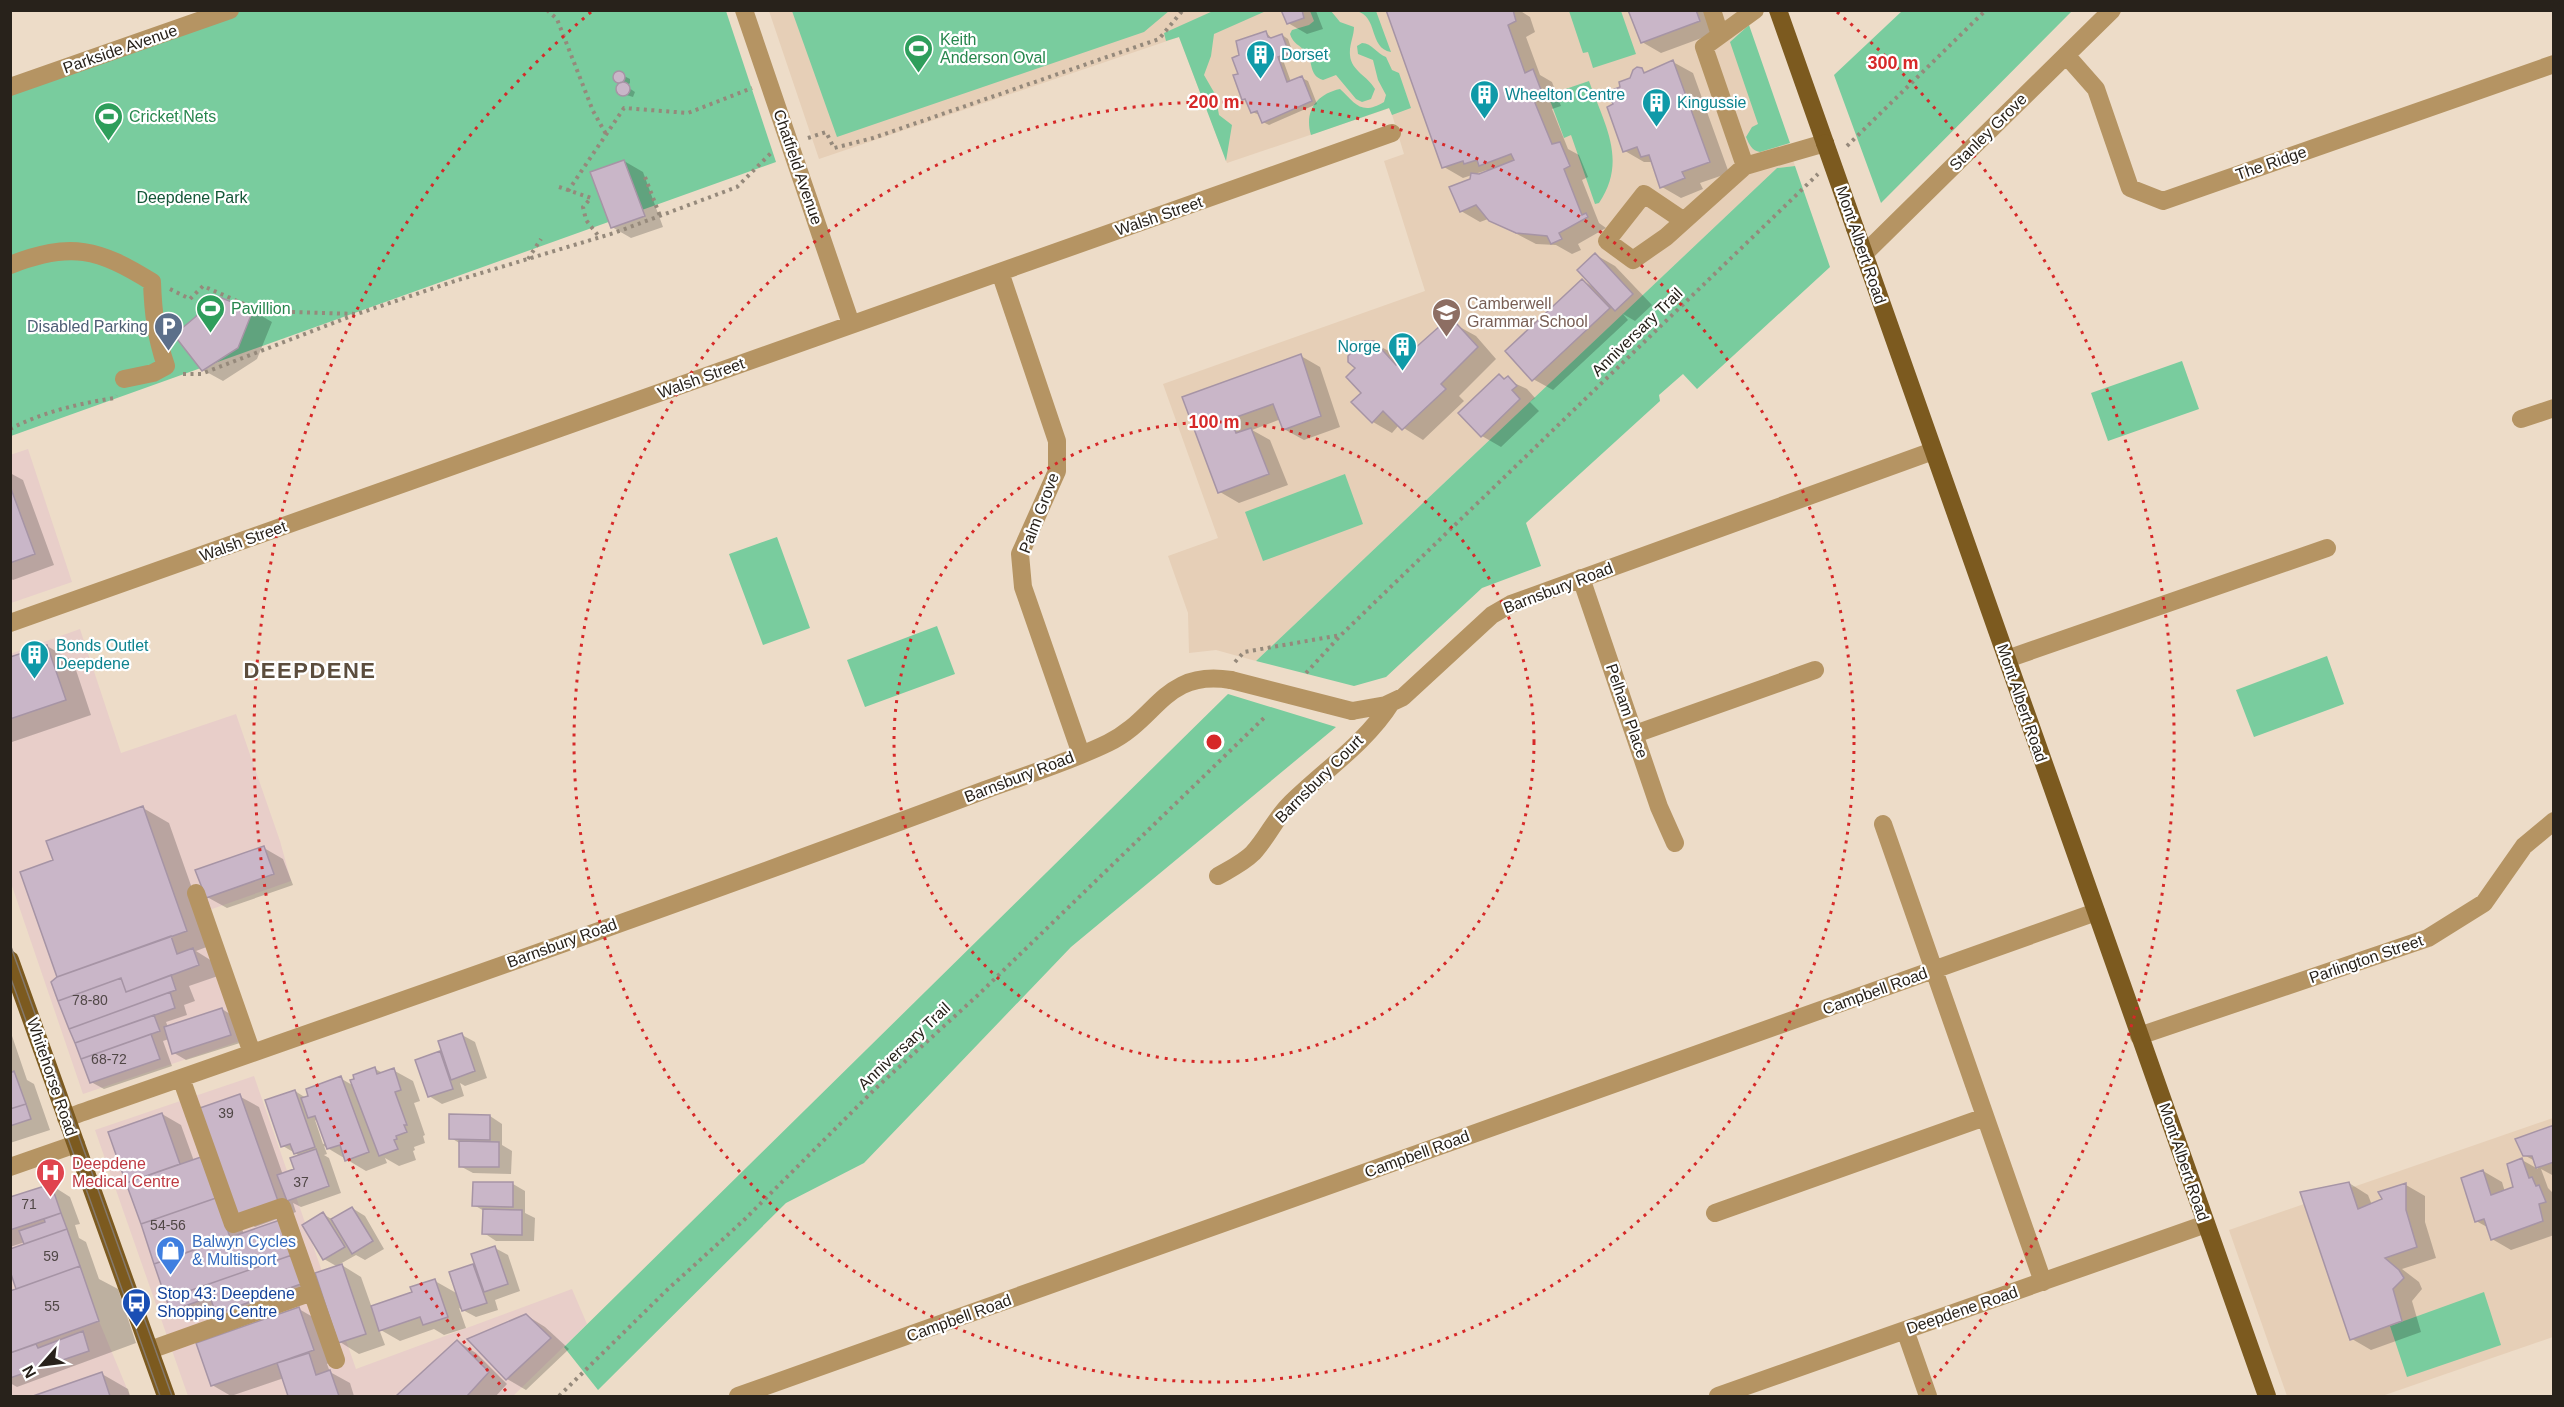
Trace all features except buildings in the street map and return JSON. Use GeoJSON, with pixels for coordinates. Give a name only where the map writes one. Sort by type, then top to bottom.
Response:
{"type":"FeatureCollection","features":[{"type":"Feature","properties":{"kind":"main road","name":"Mont Albert Road"},"geometry":{"type":"LineString","coordinates":[[1778,10],[1832,147],[1864,254],[2267,1396]]}},
{"type":"Feature","properties":{"kind":"main road","name":"Whitehorse Road"},"geometry":{"type":"LineString","coordinates":[[10,960],[166,1396]]}},
{"type":"Feature","properties":{"kind":"street","name":"Parkside Avenue"},"geometry":{"type":"LineString","coordinates":[[10,87],[230,10]]}},
{"type":"Feature","properties":{"kind":"street","name":"Chatfield Avenue"},"geometry":{"type":"LineString","coordinates":[[744,10],[784,144],[851,324]]}},
{"type":"Feature","properties":{"kind":"street"},"geometry":{"type":"LineString","coordinates":[[1712,10],[1720,35]]}},
{"type":"Feature","properties":{"kind":"street"},"geometry":{"type":"LineString","coordinates":[[1745,166],[1704,47],[1755,10]]}},
{"type":"Feature","properties":{"kind":"street","name":"Stanley Grove"},"geometry":{"type":"LineString","coordinates":[[1864,254],[2112,10]]}},
{"type":"Feature","properties":{"kind":"street","name":"The Ridge"},"geometry":{"type":"LineString","coordinates":[[2066,55],[2096,89],[2130,188],[2163,201],[2553,64]]}},
{"type":"Feature","properties":{"kind":"street","name":"Walsh Street"},"geometry":{"type":"LineString","coordinates":[[10,623],[1392,134]]}},
{"type":"Feature","properties":{"kind":"street"},"geometry":{"type":"LineString","coordinates":[[1682,222],[1745,166],[1832,147]]}},
{"type":"Feature","properties":{"kind":"street"},"geometry":{"type":"LineString","coordinates":[[10,265],[45,253],[86,251],[123,264],[152,282],[153,317],[166,366],[153,373],[124,379]]}},
{"type":"Feature","properties":{"kind":"street","name":"Palm Grove"},"geometry":{"type":"LineString","coordinates":[[1000,272],[1057,441],[1057,471],[1020,554],[1023,587],[1081,754]]}},
{"type":"Feature","properties":{"kind":"street"},"geometry":{"type":"LineString","coordinates":[[2521,419],[2553,408]]}},
{"type":"Feature","properties":{"kind":"street","name":"Barnsbury Road"},"geometry":{"type":"LineString","coordinates":[[66,1118],[887,827],[1081,754],[1124,734],[1180,686],[1200,678],[1231,680],[1352,711],[1370,710],[1391,703],[1407,694],[1492,615],[1511,604],[1933,451]]}},
{"type":"Feature","properties":{"kind":"street"},"geometry":{"type":"LineString","coordinates":[[2007,659],[2327,548]]}},
{"type":"Feature","properties":{"kind":"street","name":"Pelham Place"},"geometry":{"type":"LineString","coordinates":[[1581,579],[1659,807],[1675,843]]}},
{"type":"Feature","properties":{"kind":"street"},"geometry":{"type":"LineString","coordinates":[[1635,734],[1815,669]]}},
{"type":"Feature","properties":{"kind":"street","name":"Barnsbury Court"},"geometry":{"type":"LineString","coordinates":[[1218,876],[1240,864],[1255,851],[1283,811],[1380,719],[1391,703]]}},
{"type":"Feature","properties":{"kind":"street","name":"Parlington Street"},"geometry":{"type":"LineString","coordinates":[[2139,1036],[2428,938],[2484,903],[2524,846],[2553,821]]}},
{"type":"Feature","properties":{"kind":"street"},"geometry":{"type":"LineString","coordinates":[[1883,824],[2043,1282]]}},
{"type":"Feature","properties":{"kind":"street"},"geometry":{"type":"LineString","coordinates":[[195,893],[252,1053]]}},
{"type":"Feature","properties":{"kind":"street","name":"Campbell Road"},"geometry":{"type":"LineString","coordinates":[[738,1396],[2096,912]]}},
{"type":"Feature","properties":{"kind":"street"},"geometry":{"type":"LineString","coordinates":[[182,1078],[233,1224],[282,1207],[336,1360]]}},
{"type":"Feature","properties":{"kind":"street"},"geometry":{"type":"LineString","coordinates":[[1715,1213],[1985,1117]]}},
{"type":"Feature","properties":{"kind":"street"},"geometry":{"type":"LineString","coordinates":[[10,1167],[76,1144]]}},
{"type":"Feature","properties":{"kind":"street","name":"Deepdene Road"},"geometry":{"type":"LineString","coordinates":[[1718,1396],[2206,1224]]}},
{"type":"Feature","properties":{"kind":"street"},"geometry":{"type":"LineString","coordinates":[[150,1350],[312,1292]]}},
{"type":"Feature","properties":{"kind":"street"},"geometry":{"type":"LineString","coordinates":[[1905,1330],[1928,1396]]}},
{"type":"Feature","properties":{"kind":"path"},"geometry":{"type":"LineString","coordinates":[[547,10],[557,19],[593,111],[606,134]]}},
{"type":"Feature","properties":{"kind":"path"},"geometry":{"type":"LineString","coordinates":[[153,373],[201,374],[357,314],[458,280],[600,238],[737,187],[784,144],[826,132],[834,148],[873,138],[1160,39],[1183,10]]}},
{"type":"Feature","properties":{"kind":"path"},"geometry":{"type":"LineString","coordinates":[[1832,147],[1986,10]]}},
{"type":"Feature","properties":{"kind":"path"},"geometry":{"type":"LineString","coordinates":[[568,191],[624,108],[688,113],[752,88],[755,96]]}},
{"type":"Feature","properties":{"kind":"path","name":"Anniversary Trail"},"geometry":{"type":"LineString","coordinates":[[1306,673],[1341,635],[1823,169]]}},
{"type":"Feature","properties":{"kind":"path"},"geometry":{"type":"LineString","coordinates":[[645,177],[660,216]]}},
{"type":"Feature","properties":{"kind":"path"},"geometry":{"type":"LineString","coordinates":[[559,187],[591,198],[583,207],[586,220],[600,238]]}},
{"type":"Feature","properties":{"kind":"path"},"geometry":{"type":"LineString","coordinates":[[528,259],[541,239]]}},
{"type":"Feature","properties":{"kind":"path"},"geometry":{"type":"LineString","coordinates":[[152,282],[190,299],[203,286],[260,311],[357,314]]}},
{"type":"Feature","properties":{"kind":"path"},"geometry":{"type":"LineString","coordinates":[[10,429],[37,416],[73,405],[114,398],[124,379]]}},
{"type":"Feature","properties":{"kind":"path"},"geometry":{"type":"LineString","coordinates":[[1244,652],[1341,635]]}},
{"type":"Feature","properties":{"kind":"path","name":"Anniversary Trail"},"geometry":{"type":"LineString","coordinates":[[560,1396],[668,1289],[743,1221],[876,1088],[978,995],[1267,715]]}},
{"type":"Feature","properties":{"kind":"shaded area","name":"Camberwell Grammar School"},"geometry":{"type":"Polygon","coordinates":[[[769,11],[1741,11],[1795,166],[1777,168],[1256,661],[1216,650],[1189,653],[1188,613],[1168,556],[1218,538],[1163,384],[1425,291],[1384,161],[1404,154],[1390,108],[1227,163],[1179,37],[819,159],[769,11]]]}},
{"type":"Feature","properties":{"kind":"shaded area"},"geometry":{"type":"Polygon","coordinates":[[[28,449],[72,582],[11,603],[10,455],[28,449]]]}},
{"type":"Feature","properties":{"kind":"shaded area"},"geometry":{"type":"Polygon","coordinates":[[[80,629],[121,753],[236,714],[280,841],[291,881],[195,915],[240,1041],[83,1094],[11,883],[10,654],[80,629]]]}},
{"type":"Feature","properties":{"kind":"shaded area"},"geometry":{"type":"Polygon","coordinates":[[[254,1076],[356,1369],[572,1289],[587,1324],[513,1396],[188,1396],[95,1130],[254,1076]]]}},
{"type":"Feature","properties":{"kind":"shaded area"},"geometry":{"type":"Polygon","coordinates":[[[2553,1118],[2553,1337],[2382,1396],[2287,1396],[2229,1230],[2553,1118]]]}},
{"type":"Feature","properties":{"kind":"shaded area"},"geometry":{"type":"Polygon","coordinates":[[[51,1184],[99,1321],[130,1396],[11,1396],[10,1197],[51,1184]]]}},
{"type":"Feature","properties":{"kind":"green space","name":"Keith Anderson Oval"},"geometry":{"type":"Polygon","coordinates":[[[792,10],[1169,11],[1144,32],[837,137],[792,10]]]}},
{"type":"Feature","properties":{"kind":"green space","name":"Deepdene Park"},"geometry":{"type":"Polygon","coordinates":[[[230,11],[726,11],[776,162],[11,436],[11,87],[230,11]]]}},
{"type":"Feature","properties":{"kind":"green space"},"geometry":{"type":"Polygon","coordinates":[[[1213,11],[1266,11],[1214,34],[1211,56],[1204,75],[1215,94],[1219,115],[1232,125],[1226,161],[1179,37],[1166,41],[1164,33],[1213,11]]]}},
{"type":"Feature","properties":{"kind":"green space"},"geometry":{"type":"Polygon","coordinates":[[[1310,11],[1331,11],[1340,22],[1354,27],[1350,51],[1351,61],[1375,89],[1371,99],[1362,102],[1356,99],[1336,75],[1323,80],[1315,75],[1308,56],[1290,34],[1292,30],[1309,25],[1314,21],[1310,11]]]}},
{"type":"Feature","properties":{"kind":"green space"},"geometry":{"type":"Polygon","coordinates":[[[1356,11],[1376,11],[1391,52],[1379,45],[1368,19],[1356,11]]]}},
{"type":"Feature","properties":{"kind":"green space"},"geometry":{"type":"Polygon","coordinates":[[[1569,11],[1621,11],[1636,54],[1593,68],[1588,52],[1583,53],[1569,11]]]}},
{"type":"Feature","properties":{"kind":"green space"},"geometry":{"type":"Polygon","coordinates":[[[1902,11],[2072,11],[1881,203],[1834,75],[1902,11]]]}},
{"type":"Feature","properties":{"kind":"green space"},"geometry":{"type":"Polygon","coordinates":[[[1749,25],[1790,143],[1760,152],[1753,149],[1746,137],[1752,127],[1758,124],[1730,42],[1749,25]]]}},
{"type":"Feature","properties":{"kind":"green space"},"geometry":{"type":"Polygon","coordinates":[[[1362,43],[1386,57],[1392,70],[1399,73],[1411,108],[1392,115],[1389,108],[1311,135],[1309,119],[1314,105],[1332,91],[1340,89],[1354,103],[1364,108],[1384,102],[1386,95],[1378,80],[1373,60],[1358,54],[1357,46],[1362,43]]]}},
{"type":"Feature","properties":{"kind":"green space"},"geometry":{"type":"Polygon","coordinates":[[[1589,81],[1606,127],[1613,157],[1608,187],[1599,203],[1595,204],[1571,135],[1564,138],[1548,95],[1589,81]]]}},
{"type":"Feature","properties":{"kind":"green space"},"geometry":{"type":"Polygon","coordinates":[[[1795,166],[1830,267],[1697,389],[1683,374],[1659,395],[1660,401],[1526,523],[1541,566],[1482,588],[1386,677],[1354,686],[1256,661],[1777,168],[1795,166]]]}},
{"type":"Feature","properties":{"kind":"green space"},"geometry":{"type":"Polygon","coordinates":[[[2182,361],[2199,409],[2108,441],[2091,393],[2182,361]]]}},
{"type":"Feature","properties":{"kind":"green space"},"geometry":{"type":"Polygon","coordinates":[[[1345,474],[1363,524],[1263,561],[1245,512],[1345,474]]]}},
{"type":"Feature","properties":{"kind":"green space"},"geometry":{"type":"Polygon","coordinates":[[[777,537],[810,628],[763,645],[729,554],[777,537]]]}},
{"type":"Feature","properties":{"kind":"green space"},"geometry":{"type":"Polygon","coordinates":[[[937,626],[955,674],[865,707],[847,660],[937,626]]]}},
{"type":"Feature","properties":{"kind":"green space"},"geometry":{"type":"Polygon","coordinates":[[[2327,656],[2344,704],[2254,737],[2236,690],[2327,656]]]}},
{"type":"Feature","properties":{"kind":"green space"},"geometry":{"type":"Polygon","coordinates":[[[1228,694],[1336,727],[1071,947],[864,1163],[786,1203],[598,1390],[564,1347],[1228,694]]]}},
{"type":"Feature","properties":{"kind":"green space"},"geometry":{"type":"Polygon","coordinates":[[[2484,1292],[2501,1345],[2407,1377],[2390,1326],[2484,1292]]]}},
{"type":"Feature","properties":{"kind":"tram line"},"geometry":{"type":"LineString","coordinates":[[10,944],[172,1396]]}},
{"type":"Feature","properties":{"kind":"tram line"},"geometry":{"type":"LineString","coordinates":[[10,976],[160,1396]]}},
{"type":"Feature","properties":{"kind":"place","name":"Keith Anderson Oval"},"geometry":{"type":"Point","coordinates":[919,74]}},
{"type":"Feature","properties":{"kind":"place","name":"Dorset"},"geometry":{"type":"Point","coordinates":[1260,80]}},
{"type":"Feature","properties":{"kind":"place","name":"Wheelton Centre"},"geometry":{"type":"Point","coordinates":[1484,120]}},
{"type":"Feature","properties":{"kind":"place","name":"Kingussie"},"geometry":{"type":"Point","coordinates":[1656,128]}},
{"type":"Feature","properties":{"kind":"place","name":"Cricket Nets"},"geometry":{"type":"Point","coordinates":[108,142]}},
{"type":"Feature","properties":{"kind":"place","name":"Pavillion"},"geometry":{"type":"Point","coordinates":[210,334]}},
{"type":"Feature","properties":{"kind":"place","name":"Camberwell Grammar School"},"geometry":{"type":"Point","coordinates":[1446,338]}},
{"type":"Feature","properties":{"kind":"place","name":"Disabled Parking"},"geometry":{"type":"Point","coordinates":[169,352]}},
{"type":"Feature","properties":{"kind":"place","name":"Norge"},"geometry":{"type":"Point","coordinates":[1402,372]}},
{"type":"Feature","properties":{"kind":"place","name":"Bonds Outlet Deepdene"},"geometry":{"type":"Point","coordinates":[35,680]}},
{"type":"Feature","properties":{"kind":"place","name":"Deepdene Medical Centre"},"geometry":{"type":"Point","coordinates":[51,1198]}},
{"type":"Feature","properties":{"kind":"place","name":"Balwyn Cycles & Multisport"},"geometry":{"type":"Point","coordinates":[171,1276]}},
{"type":"Feature","properties":{"kind":"place","name":"Stop 43: Deepdene Shopping Centre"},"geometry":{"type":"Point","coordinates":[136,1328]}},
{"type":"Feature","properties":{"kind":"district","name":"DEEPDENE"},"geometry":{"type":"Point","coordinates":[310,670]}}]}
